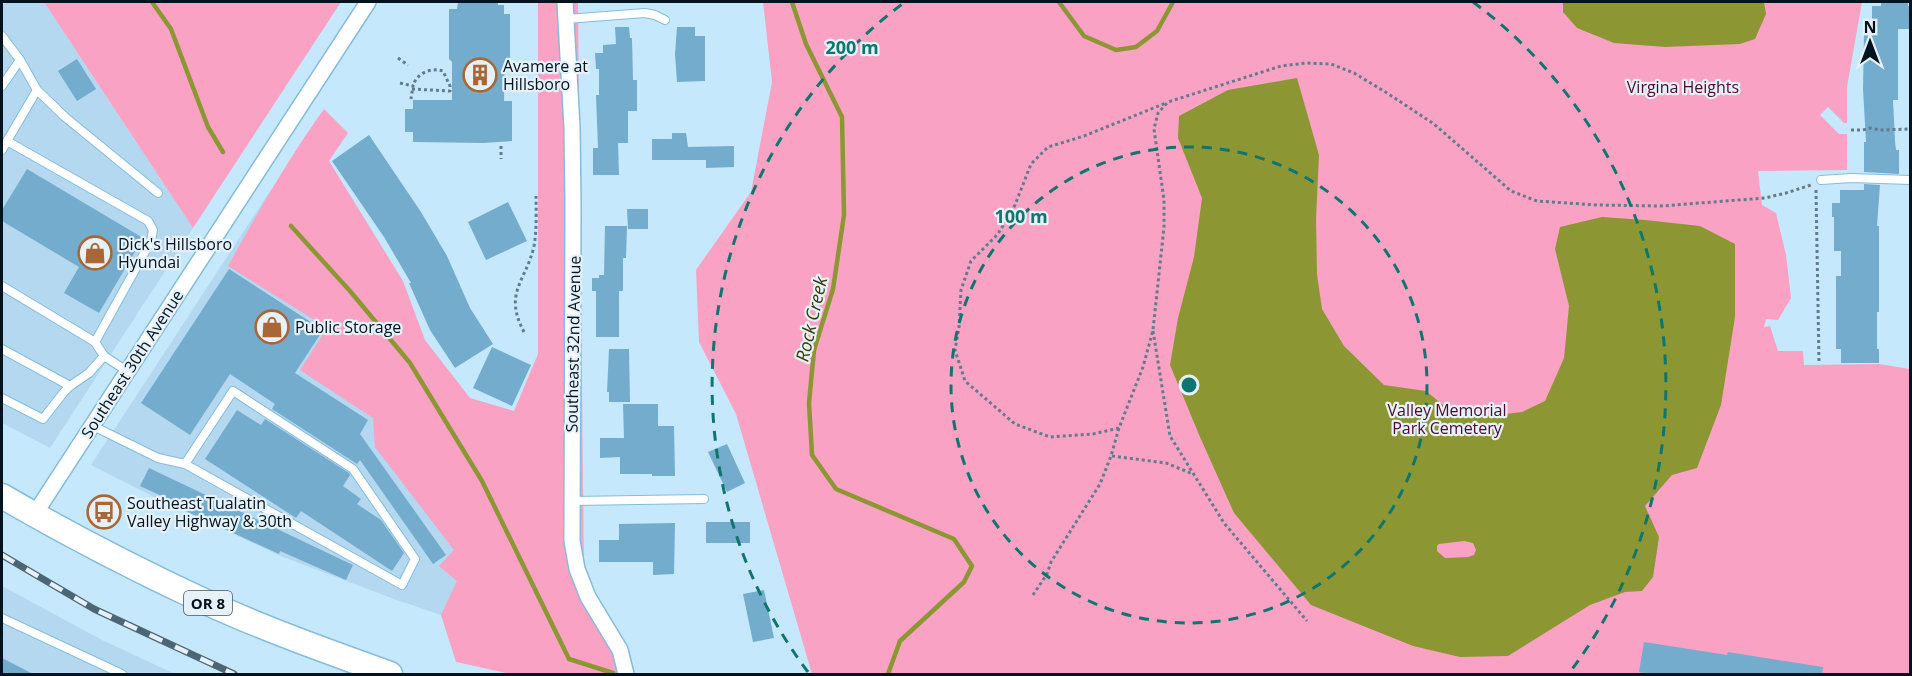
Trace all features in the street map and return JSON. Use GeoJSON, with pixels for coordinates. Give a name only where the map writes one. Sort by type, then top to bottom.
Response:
{"type":"FeatureCollection","features":[{"type":"Feature","properties":{"kind":"main road","name":"OR 8"},"geometry":{"type":"LineString","coordinates":[[2,496],[124,563],[210,603],[390,675]]}},
{"type":"Feature","properties":{"kind":"street","name":"Southeast 30th Avenue"},"geometry":{"type":"LineString","coordinates":[[34,515],[368,2]]}},
{"type":"Feature","properties":{"kind":"street","name":"Southeast 32nd Avenue"},"geometry":{"type":"LineString","coordinates":[[565,2],[572,127],[573,203],[572,541],[578,569],[588,597],[620,650],[626,675]]}},
{"type":"Feature","properties":{"kind":"lane"},"geometry":{"type":"LineString","coordinates":[[566,19],[645,13],[665,20]]}},
{"type":"Feature","properties":{"kind":"lane"},"geometry":{"type":"LineString","coordinates":[[2,36],[20,60],[37,90],[65,117],[158,193]]}},
{"type":"Feature","properties":{"kind":"lane"},"geometry":{"type":"LineString","coordinates":[[2,86],[20,60]]}},
{"type":"Feature","properties":{"kind":"lane"},"geometry":{"type":"LineString","coordinates":[[2,150],[37,90]]}},
{"type":"Feature","properties":{"kind":"lane"},"geometry":{"type":"LineString","coordinates":[[7,141],[148,221],[153,230],[151,242],[95,342]]}},
{"type":"Feature","properties":{"kind":"lane"},"geometry":{"type":"LineString","coordinates":[[1819,182],[1851,178],[1911,180]]}},
{"type":"Feature","properties":{"kind":"lane"},"geometry":{"type":"LineString","coordinates":[[2,286],[95,342],[104,356],[127,371]]}},
{"type":"Feature","properties":{"kind":"lane"},"geometry":{"type":"LineString","coordinates":[[2,349],[70,386]]}},
{"type":"Feature","properties":{"kind":"lane"},"geometry":{"type":"LineString","coordinates":[[2,398],[43,419],[70,386],[89,374],[104,356]]}},
{"type":"Feature","properties":{"kind":"lane"},"geometry":{"type":"LineString","coordinates":[[91,425],[158,458],[185,464],[402,585],[415,559],[353,469],[233,391],[185,464]]}},
{"type":"Feature","properties":{"kind":"lane"},"geometry":{"type":"LineString","coordinates":[[573,501],[704,499]]}},
{"type":"Feature","properties":{"kind":"lane"},"geometry":{"type":"LineString","coordinates":[[2,618],[122,675]]}},
{"type":"Feature","properties":{"kind":"path"},"geometry":{"type":"LineString","coordinates":[[398,58],[408,65]]}},
{"type":"Feature","properties":{"kind":"path"},"geometry":{"type":"LineString","coordinates":[[1119,428],[1093,434],[1050,437],[1015,424],[965,381],[955,350],[961,290],[971,261],[998,234],[1015,205],[1031,164],[1048,147],[1115,125],[1168,102],[1281,66],[1305,63],[1331,64],[1354,73],[1434,124],[1511,191],[1537,201],[1661,207],[1766,198],[1786,194],[1819,182],[1819,363]]}},
{"type":"Feature","properties":{"kind":"path"},"geometry":{"type":"LineString","coordinates":[[400,83],[412,88],[450,92],[443,70],[436,69],[420,74],[414,79],[412,88],[411,99]]}},
{"type":"Feature","properties":{"kind":"path"},"geometry":{"type":"LineString","coordinates":[[1033,595],[1100,484],[1143,367],[1153,330],[1164,227],[1164,200],[1154,129],[1158,113],[1168,102]]}},
{"type":"Feature","properties":{"kind":"path"},"geometry":{"type":"LineString","coordinates":[[1851,130],[1911,129]]}},
{"type":"Feature","properties":{"kind":"path"},"geometry":{"type":"LineString","coordinates":[[501,146],[501,159]]}},
{"type":"Feature","properties":{"kind":"path"},"geometry":{"type":"LineString","coordinates":[[524,332],[519,323],[515,305],[516,293],[533,249],[536,230],[536,194]]}},
{"type":"Feature","properties":{"kind":"path"},"geometry":{"type":"LineString","coordinates":[[1153,330],[1170,436],[1224,523],[1307,621]]}},
{"type":"Feature","properties":{"kind":"path"},"geometry":{"type":"LineString","coordinates":[[1111,456],[1166,463],[1194,475]]}},
{"type":"Feature","properties":{"kind":"shaded area"},"geometry":{"type":"Polygon","coordinates":[[[2,2],[44,2],[193,228],[50,448],[2,423],[2,2]]]}},
{"type":"Feature","properties":{"kind":"shaded area"},"geometry":{"type":"Polygon","coordinates":[[[1563,2],[1764,2],[1766,14],[1755,39],[1740,44],[1665,47],[1614,43],[1577,28],[1563,12],[1563,2]]]}},
{"type":"Feature","properties":{"kind":"shaded area"},"geometry":{"type":"Polygon","coordinates":[[[1297,78],[1319,155],[1316,219],[1317,274],[1322,309],[1344,346],[1384,385],[1426,391],[1454,414],[1488,416],[1522,412],[1545,401],[1564,358],[1569,306],[1555,249],[1560,227],[1602,217],[1645,220],[1700,226],[1735,244],[1735,317],[1721,405],[1697,468],[1672,475],[1645,506],[1659,537],[1653,577],[1642,591],[1625,592],[1590,605],[1508,656],[1460,657],[1413,646],[1311,605],[1234,513],[1170,365],[1178,318],[1194,257],[1202,198],[1178,138],[1179,116],[1228,90],[1297,78]],[[1464,541],[1439,544],[1437,551],[1445,558],[1468,557],[1474,555],[1476,550],[1473,543],[1464,541]]]}},
{"type":"Feature","properties":{"kind":"shaded area","name":"Public Storage"},"geometry":{"type":"Polygon","coordinates":[[[272,188],[484,544],[441,615],[283,557],[91,465],[272,188]]]}},
{"type":"Feature","properties":{"kind":"shaded area"},"geometry":{"type":"Polygon","coordinates":[[[2,586],[102,640],[175,674],[2,674],[2,586]]]}},
{"type":"Feature","properties":{"kind":"green space"},"geometry":{"type":"Polygon","coordinates":[[[44,2],[341,2],[193,228],[44,2]]]}},
{"type":"Feature","properties":{"kind":"green space"},"geometry":{"type":"Polygon","coordinates":[[[538,2],[578,2],[584,580],[595,603],[621,674],[511,674],[456,662],[441,615],[457,581],[439,566],[454,550],[375,447],[373,418],[300,370],[327,328],[228,266],[286,166],[324,109],[348,133],[329,161],[403,281],[425,340],[470,398],[514,411],[538,354],[538,2]]]}},
{"type":"Feature","properties":{"kind":"green space","name":"Valley Memorial Park Cemetery"},"geometry":{"type":"Polygon","coordinates":[[[763,2],[1862,2],[1847,87],[1847,123],[1844,123],[1828,107],[1820,115],[1839,134],[1847,134],[1847,170],[1758,171],[1762,205],[1776,213],[1786,255],[1791,298],[1778,320],[1766,319],[1764,327],[1770,326],[1778,351],[1803,351],[1804,365],[1879,364],[1910,369],[1910,674],[812,674],[736,414],[699,342],[696,270],[751,192],[772,82],[763,2]]]}},
{"type":"Feature","properties":{"kind":"building","name":"Avamere at Hillsboro"},"geometry":{"type":"Polygon","coordinates":[[[458,2],[498,2],[498,5],[504,5],[504,14],[510,14],[510,63],[505,63],[504,101],[512,101],[512,141],[413,142],[413,132],[405,132],[405,109],[413,109],[413,100],[452,100],[449,9],[457,9],[458,2]]]}},
{"type":"Feature","properties":{"kind":"building"},"geometry":{"type":"Polygon","coordinates":[[[1881,2],[1908,2],[1908,6],[1911,6],[1911,29],[1898,29],[1898,100],[1893,100],[1896,150],[1899,150],[1899,174],[1864,172],[1864,142],[1866,142],[1863,89],[1864,34],[1872,34],[1872,6],[1881,6],[1881,2]]]}},
{"type":"Feature","properties":{"kind":"building"},"geometry":{"type":"Polygon","coordinates":[[[615,27],[629,27],[630,38],[632,38],[633,80],[637,80],[637,111],[628,111],[628,143],[618,143],[619,175],[593,175],[593,148],[598,148],[596,95],[599,95],[599,69],[596,69],[595,53],[603,53],[603,45],[616,44],[615,27]]]}},
{"type":"Feature","properties":{"kind":"building"},"geometry":{"type":"Polygon","coordinates":[[[677,27],[695,27],[695,36],[705,36],[705,81],[677,82],[675,54],[677,27]]]}},
{"type":"Feature","properties":{"kind":"building"},"geometry":{"type":"Polygon","coordinates":[[[77,59],[96,89],[77,101],[58,71],[77,59]]]}},
{"type":"Feature","properties":{"kind":"building"},"geometry":{"type":"Polygon","coordinates":[[[672,133],[686,133],[688,147],[734,146],[734,167],[706,168],[706,160],[652,160],[652,139],[672,139],[672,133]]]}},
{"type":"Feature","properties":{"kind":"building"},"geometry":{"type":"Polygon","coordinates":[[[369,135],[421,212],[447,256],[470,308],[493,344],[455,368],[430,330],[409,283],[411,283],[384,237],[332,161],[369,135]]]}},
{"type":"Feature","properties":{"kind":"building","name":"Dick's Hillsboro Hyundai"},"geometry":{"type":"Polygon","coordinates":[[[27,169],[143,238],[99,313],[64,293],[79,267],[2,221],[2,210],[27,169]]]}},
{"type":"Feature","properties":{"kind":"building"},"geometry":{"type":"Polygon","coordinates":[[[1864,184],[1880,185],[1877,226],[1879,226],[1877,349],[1879,349],[1879,363],[1841,363],[1841,349],[1836,349],[1836,276],[1841,276],[1841,251],[1834,251],[1832,203],[1840,203],[1840,190],[1864,190],[1864,184]]]}},
{"type":"Feature","properties":{"kind":"building"},"geometry":{"type":"Polygon","coordinates":[[[508,202],[527,241],[486,260],[468,222],[508,202]]]}},
{"type":"Feature","properties":{"kind":"building"},"geometry":{"type":"Polygon","coordinates":[[[627,209],[648,209],[648,229],[628,229],[627,209]]]}},
{"type":"Feature","properties":{"kind":"building"},"geometry":{"type":"Polygon","coordinates":[[[605,226],[627,226],[626,258],[623,258],[623,291],[619,291],[619,337],[596,337],[596,291],[592,291],[592,278],[604,275],[605,226]]]}},
{"type":"Feature","properties":{"kind":"building"},"geometry":{"type":"Polygon","coordinates":[[[229,269],[323,330],[295,373],[368,420],[360,434],[446,555],[433,564],[360,460],[357,464],[272,409],[275,404],[230,374],[190,435],[141,403],[229,269]]]}},
{"type":"Feature","properties":{"kind":"building"},"geometry":{"type":"Polygon","coordinates":[[[492,347],[531,365],[512,406],[473,388],[492,347]]]}},
{"type":"Feature","properties":{"kind":"building"},"geometry":{"type":"Polygon","coordinates":[[[609,349],[629,349],[630,402],[609,402],[609,392],[607,392],[609,349]]]}},
{"type":"Feature","properties":{"kind":"building"},"geometry":{"type":"Polygon","coordinates":[[[623,404],[658,404],[658,426],[674,426],[675,476],[620,474],[620,457],[600,458],[600,438],[624,438],[623,404]]]}},
{"type":"Feature","properties":{"kind":"building"},"geometry":{"type":"Polygon","coordinates":[[[237,410],[261,425],[265,419],[349,473],[343,486],[361,499],[357,504],[381,520],[404,553],[392,571],[301,511],[296,518],[205,459],[237,410]]]}},
{"type":"Feature","properties":{"kind":"building"},"geometry":{"type":"Polygon","coordinates":[[[727,444],[745,483],[727,492],[708,452],[727,444]]]}},
{"type":"Feature","properties":{"kind":"building"},"geometry":{"type":"Polygon","coordinates":[[[149,468],[353,565],[346,580],[280,551],[279,554],[179,508],[181,505],[140,486],[149,468]]]}},
{"type":"Feature","properties":{"kind":"building"},"geometry":{"type":"Polygon","coordinates":[[[706,522],[750,522],[750,543],[706,543],[706,522]]]}},
{"type":"Feature","properties":{"kind":"building"},"geometry":{"type":"Polygon","coordinates":[[[675,523],[674,574],[653,575],[653,562],[599,562],[599,540],[619,540],[619,524],[675,523]]]}},
{"type":"Feature","properties":{"kind":"building"},"geometry":{"type":"Polygon","coordinates":[[[764,590],[774,638],[753,642],[743,594],[764,590]]]}},
{"type":"Feature","properties":{"kind":"building"},"geometry":{"type":"Polygon","coordinates":[[[1644,642],[1823,667],[1822,675],[1654,675],[1639,672],[1644,642]]]}},
{"type":"Feature","properties":{"kind":"building"},"geometry":{"type":"Polygon","coordinates":[[[2,658],[35,675],[2,675],[2,658]]]}},
{"type":"Feature","properties":{"kind":"waterway"},"geometry":{"type":"LineString","coordinates":[[152,2],[171,29],[208,127],[223,152]]}},
{"type":"Feature","properties":{"kind":"waterway","name":"Rock Creek"},"geometry":{"type":"LineString","coordinates":[[792,2],[806,44],[842,117],[844,215],[833,289],[814,350],[809,403],[812,455],[836,489],[954,539],[972,566],[964,582],[900,641],[888,674]]}},
{"type":"Feature","properties":{"kind":"waterway","name":"Rock Creek"},"geometry":{"type":"LineString","coordinates":[[1059,2],[1084,36],[1116,50],[1136,47],[1157,31],[1173,2]]}},
{"type":"Feature","properties":{"kind":"waterway"},"geometry":{"type":"LineString","coordinates":[[291,226],[350,291],[410,363],[482,481],[569,659],[613,673]]}},
{"type":"Feature","properties":{"kind":"railway"},"geometry":{"type":"LineString","coordinates":[[2,555],[94,609],[234,674]]}},
{"type":"Feature","properties":{"kind":"place","name":"Avamere at Hillsboro"},"geometry":{"type":"Point","coordinates":[480,75]}},
{"type":"Feature","properties":{"kind":"place","name":"Dick's Hillsboro Hyundai"},"geometry":{"type":"Point","coordinates":[95,253]}},
{"type":"Feature","properties":{"kind":"place","name":"Public Storage"},"geometry":{"type":"Point","coordinates":[272,327]}},
{"type":"Feature","properties":{"kind":"place","name":"Southeast Tualatin Valley Highway & 30th"},"geometry":{"type":"Point","coordinates":[104,512]}},
{"type":"Feature","properties":{"kind":"park label","name":"Virgina Heights"},"geometry":{"type":"Point","coordinates":[1683,87]}}]}
